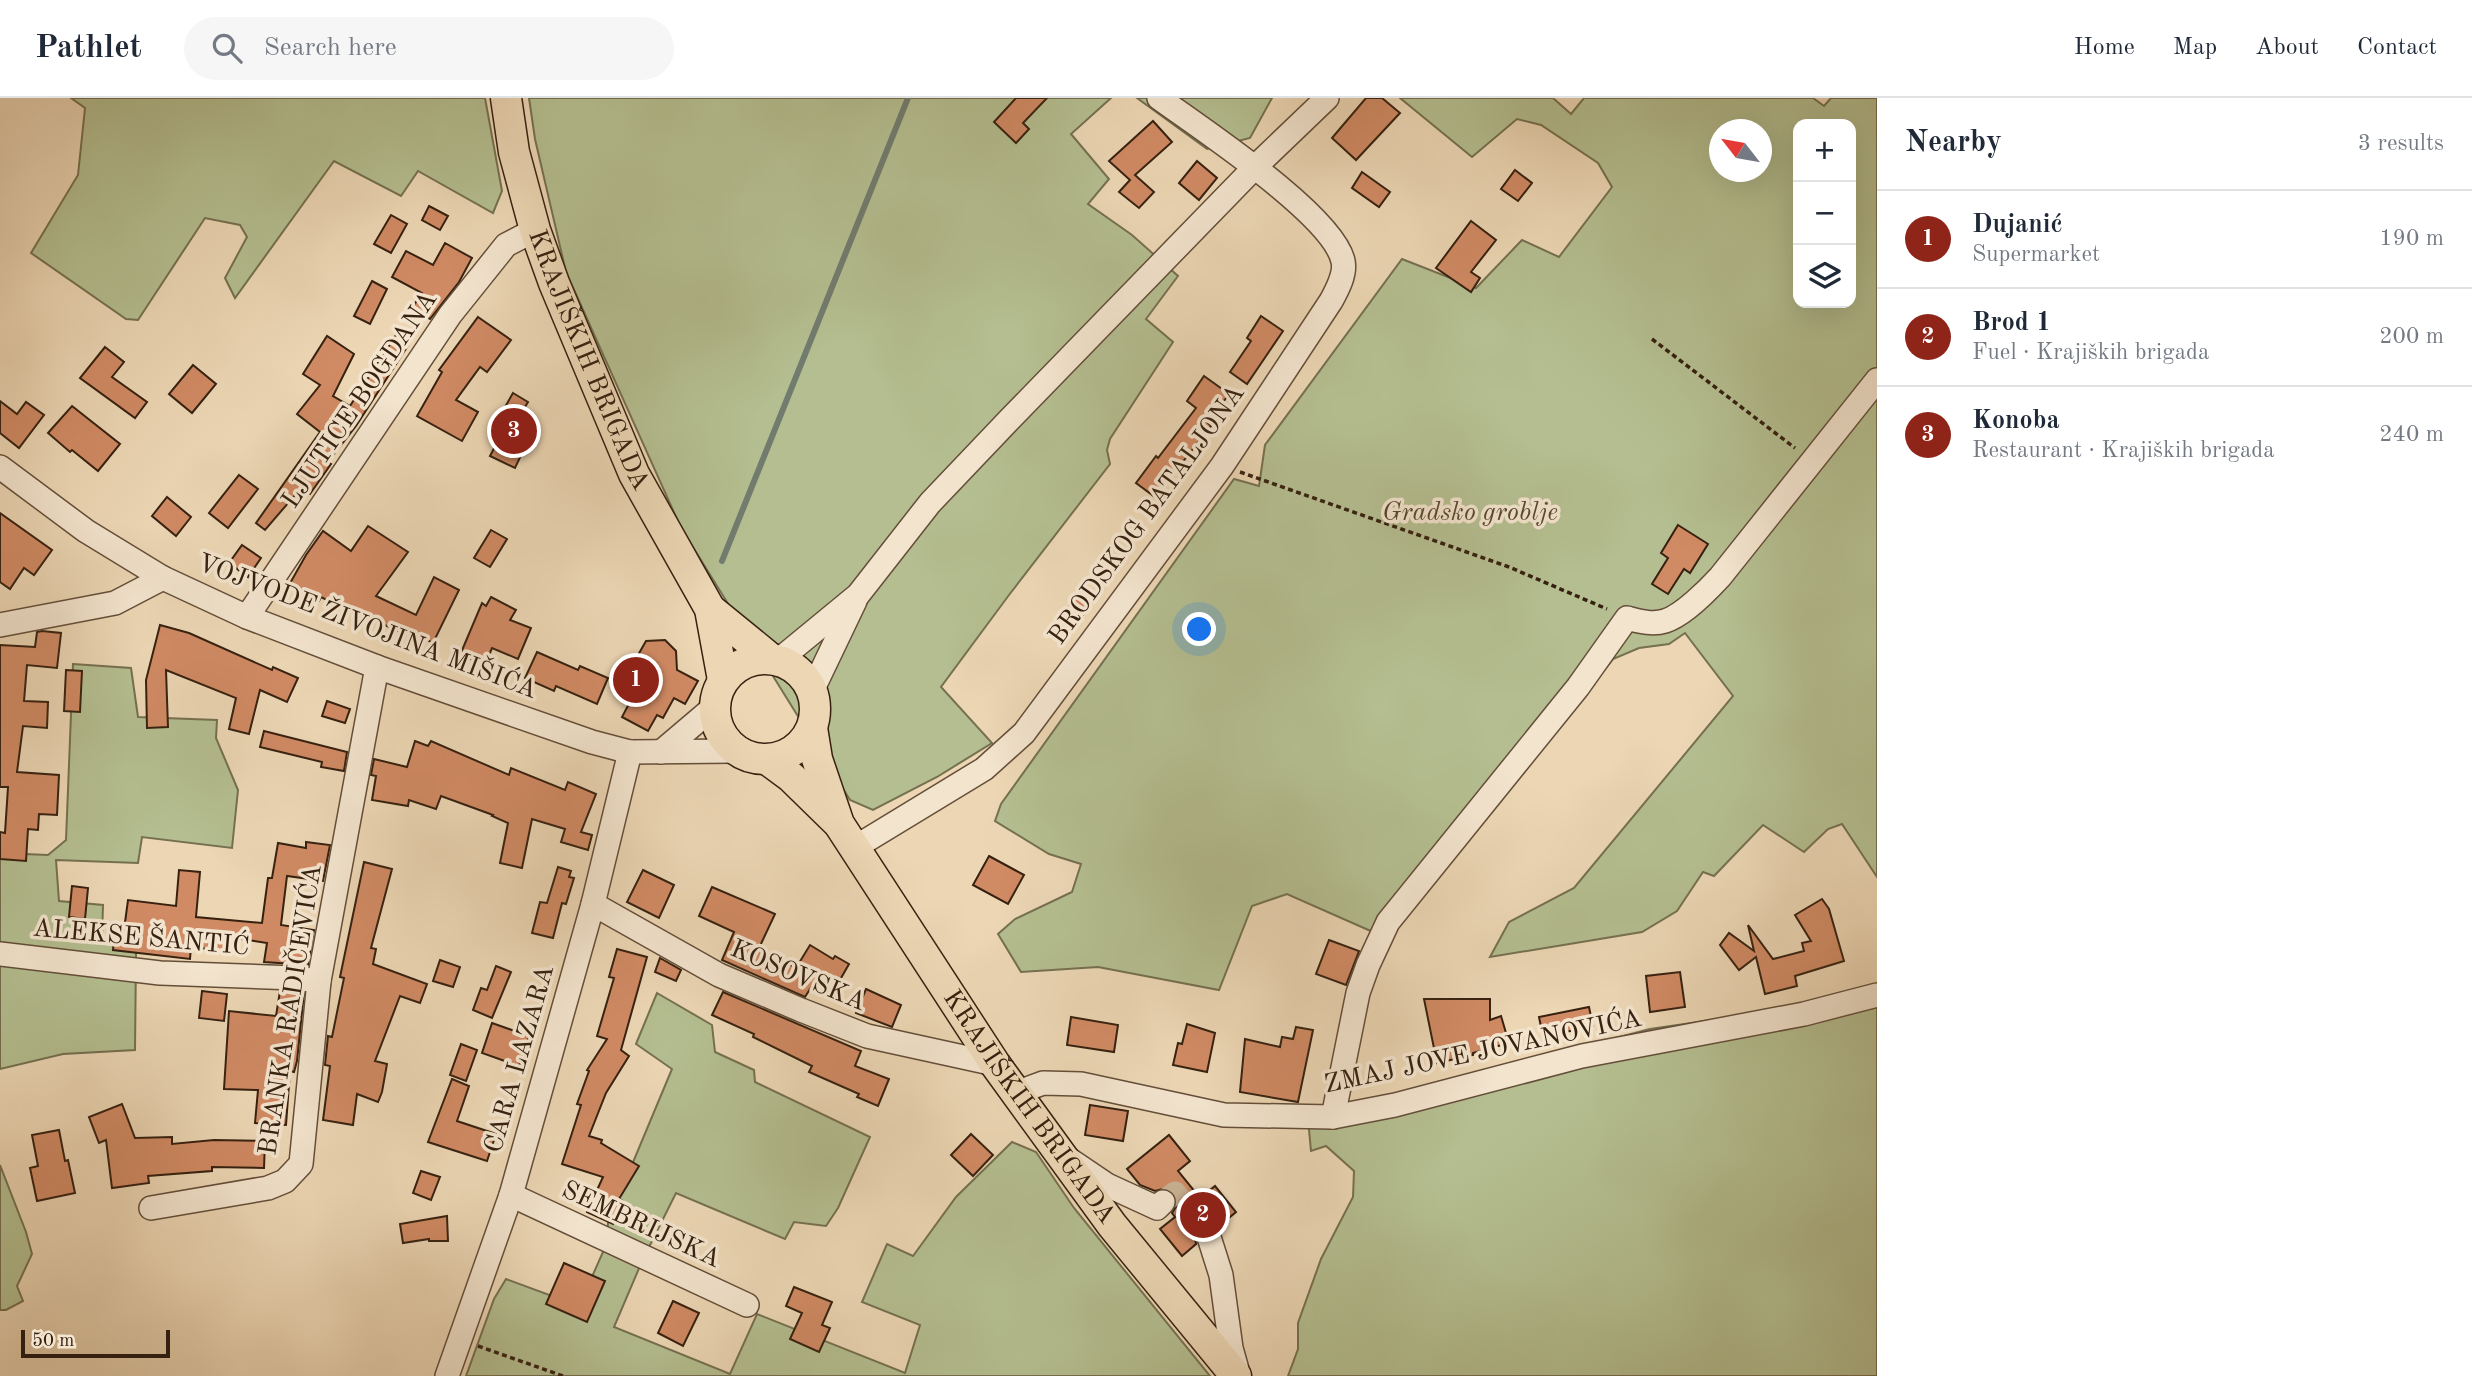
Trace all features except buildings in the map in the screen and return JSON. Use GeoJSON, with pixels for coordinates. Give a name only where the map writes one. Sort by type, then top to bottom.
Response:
{"type":"FeatureCollection","features":[{"type":"Feature","properties":{"kind":"main road","name":"KRAJIŠKIH BRIGADA"},"geometry":{"type":"LineString","coordinates":[[506,98],[514,152],[535,230],[554,284],[635,474],[710,609],[719,693]]}},
{"type":"Feature","properties":{"kind":"main road","name":"KRAJIŠKIH BRIGADA"},"geometry":{"type":"LineString","coordinates":[[710,609],[775,659]]}},
{"type":"Feature","properties":{"kind":"main road"},"geometry":{"type":"LineString","coordinates":[[757,659],[775,659],[793,667],[804,677],[812,691],[815,703],[812,728],[801,744],[786,755],[768,760],[754,759],[735,751],[720,734],[715,721],[719,693],[732,670],[744,663],[757,659]]}},
{"type":"Feature","properties":{"kind":"main road","name":"KRAJIŠKIH BRIGADA"},"geometry":{"type":"LineString","coordinates":[[812,728],[817,759],[846,836]]}},
{"type":"Feature","properties":{"kind":"main road","name":"KRAJIŠKIH BRIGADA"},"geometry":{"type":"LineString","coordinates":[[768,760],[791,777],[846,836],[995,1064],[1057,1153],[1112,1225],[1238,1376]]}},
{"type":"Feature","properties":{"kind":"street","name":"BRODSKOG BATALJONA"},"geometry":{"type":"LineString","coordinates":[[846,836],[984,769],[1024,733],[1222,466],[1331,301],[1340,283],[1344,263],[1334,238],[1255,167],[1159,98]]}},
{"type":"Feature","properties":{"kind":"street"},"geometry":{"type":"LineString","coordinates":[[812,691],[858,595],[930,503],[1255,167],[1326,98]]}},
{"type":"Feature","properties":{"kind":"street","name":"LJUTICE BOGDANA"},"geometry":{"type":"LineString","coordinates":[[247,617],[450,315],[506,245],[535,230]]}},
{"type":"Feature","properties":{"kind":"street"},"geometry":{"type":"LineString","coordinates":[[1333,1117],[1358,993],[1388,922],[1578,687],[1627,618],[1643,622],[1666,621],[1701,598],[1877,380]]}},
{"type":"Feature","properties":{"kind":"street","name":"VOJVODE ŽIVOJINA MIŠIĆA"},"geometry":{"type":"LineString","coordinates":[[0,467],[86,531],[163,578],[247,617],[377,667],[592,742],[630,752],[735,751]]}},
{"type":"Feature","properties":{"kind":"street"},"geometry":{"type":"LineString","coordinates":[[0,625],[115,603],[163,578]]}},
{"type":"Feature","properties":{"kind":"street"},"geometry":{"type":"LineString","coordinates":[[775,659],[858,595]]}},
{"type":"Feature","properties":{"kind":"street","name":"BRANKA RADIČEVIĆA"},"geometry":{"type":"LineString","coordinates":[[151,1208],[268,1188],[285,1181],[301,1164],[319,982],[377,667]]}},
{"type":"Feature","properties":{"kind":"street"},"geometry":{"type":"LineString","coordinates":[[661,752],[719,693]]}},
{"type":"Feature","properties":{"kind":"street","name":"CARA LAZARA"},"geometry":{"type":"LineString","coordinates":[[447,1376],[512,1195],[593,904],[630,752]]}},
{"type":"Feature","properties":{"kind":"street","name":"KOSOVSKA"},"geometry":{"type":"LineString","coordinates":[[593,904],[719,975],[801,1010],[867,1036],[995,1064]]}},
{"type":"Feature","properties":{"kind":"street","name":"ALEKSE ŠANTIĆ"},"geometry":{"type":"LineString","coordinates":[[0,954],[160,973],[295,978],[319,982]]}},
{"type":"Feature","properties":{"kind":"street","name":"ZMAJ JOVE JOVANOVIĆA"},"geometry":{"type":"LineString","coordinates":[[1016,1093],[1043,1083],[1080,1084],[1224,1115],[1333,1117],[1395,1105],[1583,1056],[1804,1014],[1877,995]]}},
{"type":"Feature","properties":{"kind":"street"},"geometry":{"type":"LineString","coordinates":[[1057,1153],[1127,1196],[1157,1208],[1163,1202]]}},
{"type":"Feature","properties":{"kind":"street","name":"SEMBRIJSKA"},"geometry":{"type":"LineString","coordinates":[[512,1195],[747,1305]]}},
{"type":"Feature","properties":{"kind":"street"},"geometry":{"type":"LineString","coordinates":[[1208,1234],[1221,1275],[1231,1348],[1238,1376]]}},
{"type":"Feature","properties":{"kind":"path"},"geometry":{"type":"LineString","coordinates":[[1652,339],[1797,449]]}},
{"type":"Feature","properties":{"kind":"path"},"geometry":{"type":"LineString","coordinates":[[1222,466],[1509,567],[1627,618]]}},
{"type":"Feature","properties":{"kind":"path"},"geometry":{"type":"LineString","coordinates":[[460,1340],[563,1376]]}},
{"type":"Feature","properties":{"kind":"green space"},"geometry":{"type":"Polygon","coordinates":[[[71,98],[485,98],[502,191],[493,213],[418,171],[401,196],[334,161],[235,298],[225,278],[247,237],[240,225],[205,218],[138,320],[126,319],[31,253],[78,175],[85,108],[71,98]]]}},
{"type":"Feature","properties":{"kind":"green space"},"geometry":{"type":"Polygon","coordinates":[[[529,98],[1111,98],[1071,134],[1109,179],[1088,204],[1132,235],[1178,276],[1146,319],[1173,342],[1110,439],[1107,450],[1110,464],[941,687],[992,743],[937,777],[873,810],[850,800],[681,528],[566,272],[535,139],[529,98]]]}},
{"type":"Feature","properties":{"kind":"green space"},"geometry":{"type":"Polygon","coordinates":[[[1137,98],[1272,98],[1250,138],[1207,149],[1137,98]]]}},
{"type":"Feature","properties":{"kind":"green space","name":"Gradsko groblje"},"geometry":{"type":"Polygon","coordinates":[[[1400,98],[1553,98],[1571,114],[1584,98],[1813,98],[1824,106],[1831,98],[1877,98],[1877,877],[1842,824],[1828,829],[1804,852],[1763,825],[1714,876],[1703,872],[1677,911],[1642,932],[1490,957],[1509,922],[1574,888],[1733,696],[1685,633],[1669,644],[1639,648],[1613,659],[1424,895],[1373,932],[1287,894],[1252,906],[1219,990],[1098,967],[1021,972],[998,934],[1015,919],[1072,892],[1081,864],[1049,854],[995,821],[1001,804],[1234,479],[1259,486],[1265,445],[1402,259],[1476,288],[1522,240],[1559,257],[1612,187],[1598,163],[1541,125],[1517,119],[1472,157],[1400,98]]]}},
{"type":"Feature","properties":{"kind":"green space"},"geometry":{"type":"Polygon","coordinates":[[[73,664],[131,668],[138,717],[217,720],[216,738],[238,790],[232,848],[142,837],[138,863],[56,860],[59,901],[103,905],[102,939],[133,940],[136,954],[135,1050],[63,1054],[0,1069],[0,853],[48,855],[66,840],[73,664]]]}},
{"type":"Feature","properties":{"kind":"green space"},"geometry":{"type":"Polygon","coordinates":[[[657,993],[712,1025],[715,1052],[754,1070],[755,1082],[870,1137],[838,1208],[826,1226],[794,1222],[785,1239],[676,1193],[643,1259],[614,1327],[730,1374],[757,1314],[905,1373],[920,1325],[862,1302],[887,1244],[913,1256],[956,1197],[1012,1142],[1036,1152],[1074,1208],[1210,1376],[466,1376],[494,1299],[506,1279],[579,1306],[607,1243],[608,1222],[672,1069],[636,1044],[657,993]]]}},
{"type":"Feature","properties":{"kind":"green space"},"geometry":{"type":"Polygon","coordinates":[[[1877,996],[1877,1376],[1288,1376],[1298,1349],[1298,1323],[1321,1259],[1353,1197],[1354,1171],[1326,1146],[1311,1151],[1308,1119],[1650,1029],[1877,996]]]}},
{"type":"Feature","properties":{"kind":"green space"},"geometry":{"type":"Polygon","coordinates":[[[0,1165],[32,1254],[17,1286],[23,1301],[6,1310],[0,1310],[0,1165]]]}},
{"type":"Feature","properties":{"kind":"waterway"},"geometry":{"type":"LineString","coordinates":[[722,561],[908,98]]}},
{"type":"Feature","properties":{"kind":"tunnel"},"geometry":{"type":"LineString","coordinates":[[1163,1202],[1175,1193],[1208,1234]]}},
{"type":"Feature","properties":{"kind":"place","name":"Konoba"},"geometry":{"type":"Point","coordinates":[514,431]}},
{"type":"Feature","properties":{"kind":"place","name":"Dujanić"},"geometry":{"type":"Point","coordinates":[636,680]}},
{"type":"Feature","properties":{"kind":"place","name":"Brod 1"},"geometry":{"type":"Point","coordinates":[1203,1215]}}]}
